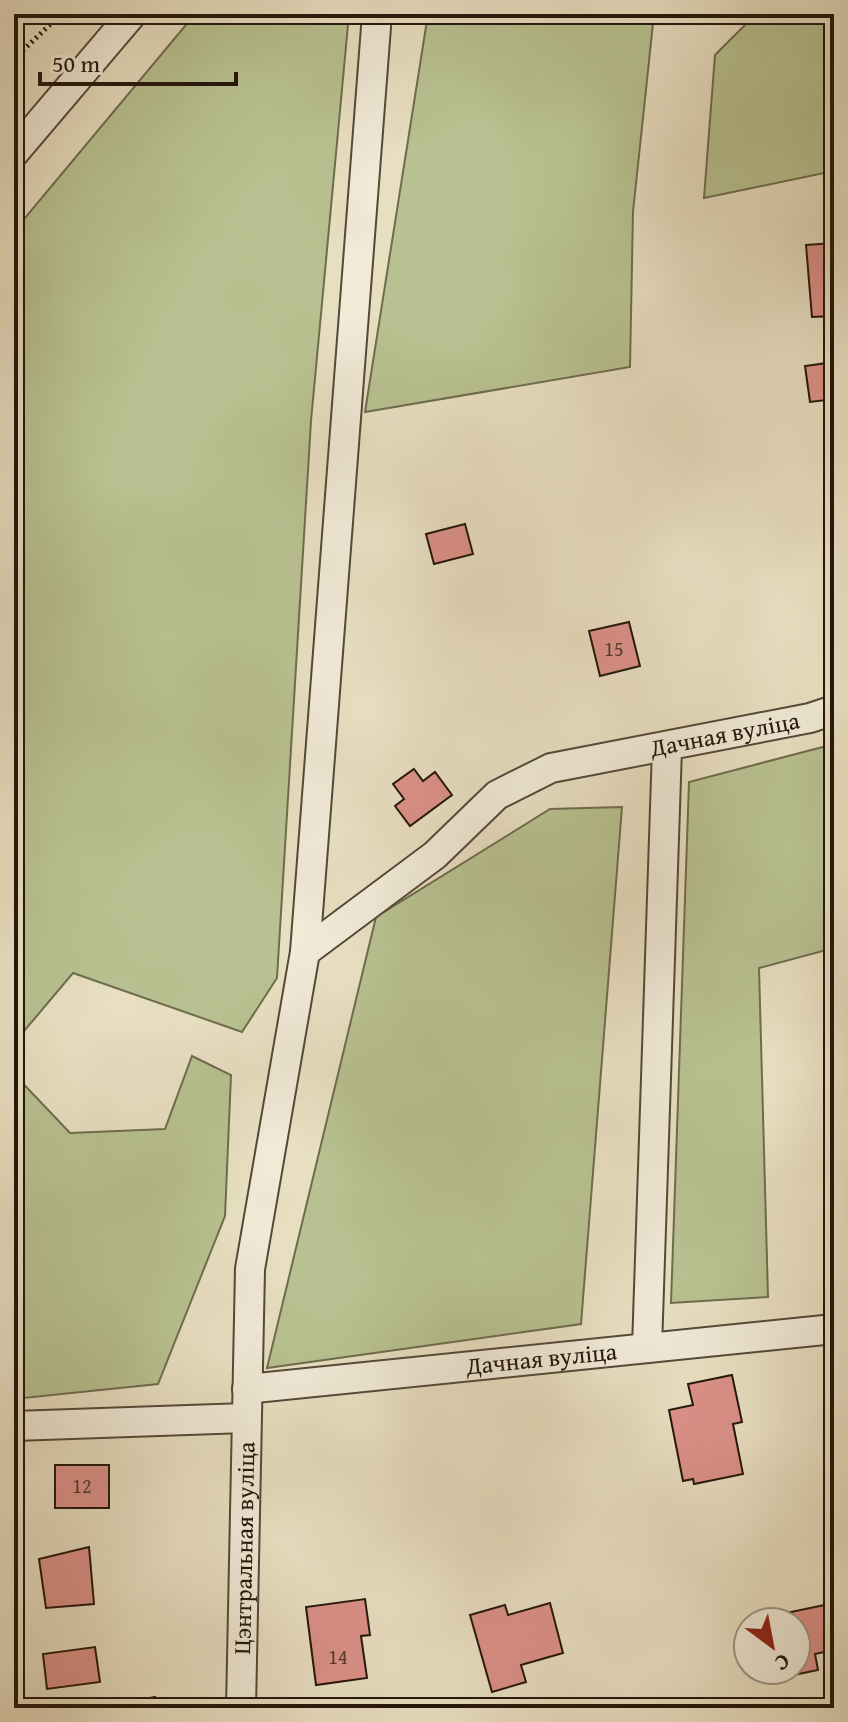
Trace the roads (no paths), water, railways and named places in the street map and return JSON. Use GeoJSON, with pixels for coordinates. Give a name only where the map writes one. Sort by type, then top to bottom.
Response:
{"type":"FeatureCollection","features":[{"type":"Feature","properties":{"kind":"street"},"geometry":{"type":"LineString","coordinates":[[14,153],[132,14]]}},
{"type":"Feature","properties":{"kind":"street","name":"Цэнтральная вуліца"},"geometry":{"type":"LineString","coordinates":[[241,1708],[250,1269],[305,952],[377,14]]}},
{"type":"Feature","properties":{"kind":"street","name":"Дачная вуліца"},"geometry":{"type":"LineString","coordinates":[[305,952],[435,855],[497,795],[551,768],[667,748],[810,718],[834,710]]}},
{"type":"Feature","properties":{"kind":"street"},"geometry":{"type":"LineString","coordinates":[[647,1348],[667,748]]}},
{"type":"Feature","properties":{"kind":"street","name":"Дачная вуліца"},"geometry":{"type":"LineString","coordinates":[[247,1389],[834,1329]]}},
{"type":"Feature","properties":{"kind":"street"},"geometry":{"type":"LineString","coordinates":[[14,1426],[246,1418]]}}]}
